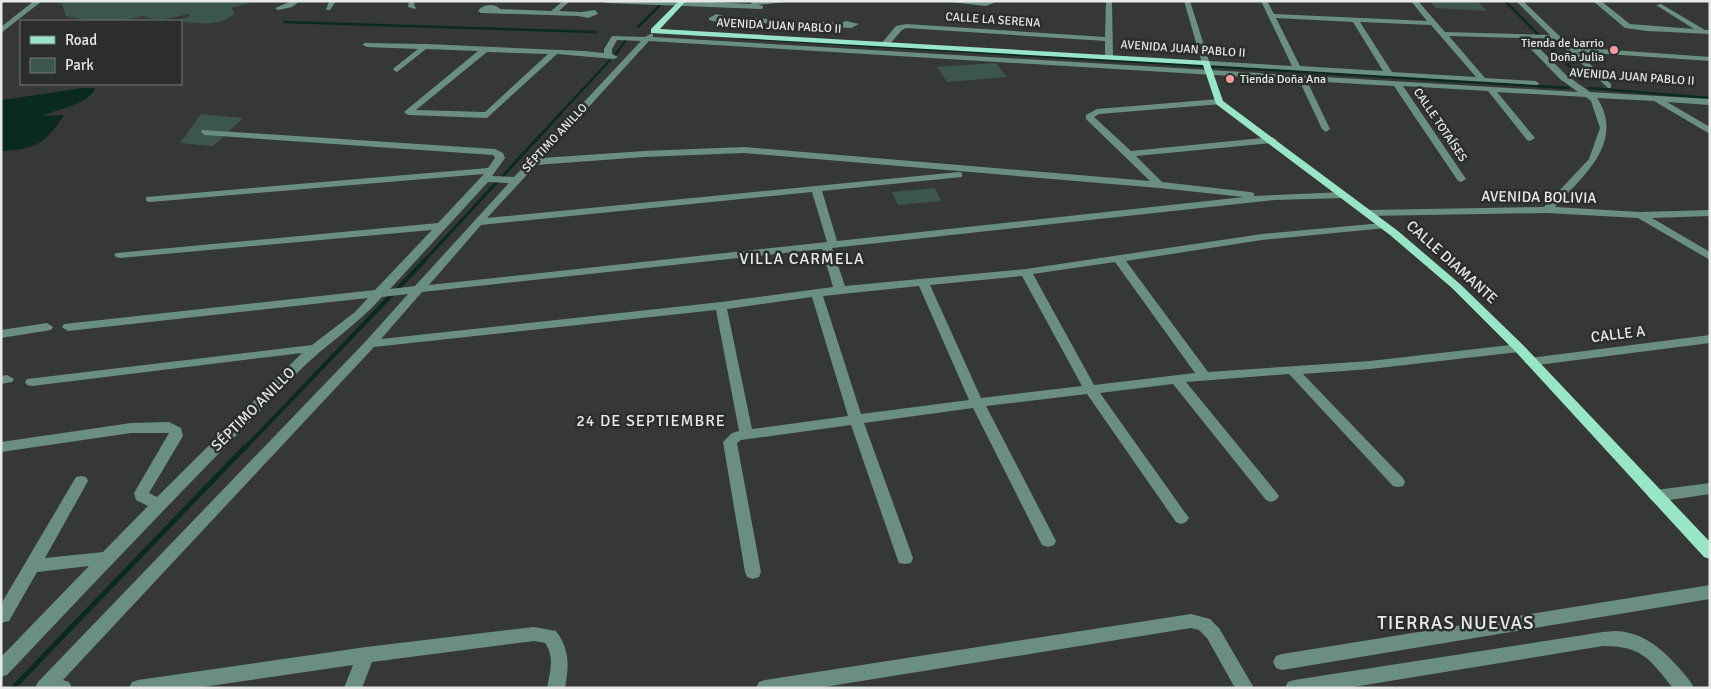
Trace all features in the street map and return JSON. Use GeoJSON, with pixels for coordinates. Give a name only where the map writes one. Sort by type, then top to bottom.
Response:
{"type":"FeatureCollection","features":[{"type":"Feature","properties":{"kind":"main road","name":"SÉPTIMO ANILLO"},"geometry":{"type":"LineString","coordinates":[[654,31],[682,2]]}},
{"type":"Feature","properties":{"kind":"main road","name":"AVENIDA JUAN PABLO II"},"geometry":{"type":"LineString","coordinates":[[654,31],[1109,57],[1207,67]]}},
{"type":"Feature","properties":{"kind":"main road"},"geometry":{"type":"LineString","coordinates":[[1207,67],[1219,102]]}},
{"type":"Feature","properties":{"kind":"main road","name":"CALLE DIAMANTE"},"geometry":{"type":"LineString","coordinates":[[1219,102],[1344,195],[1450,280],[1518,348],[1710,553]]}},
{"type":"Feature","properties":{"kind":"street"},"geometry":{"type":"LineString","coordinates":[[1,31],[38,1]]}},
{"type":"Feature","properties":{"kind":"street"},"geometry":{"type":"LineString","coordinates":[[278,8],[290,6],[297,1]]}},
{"type":"Feature","properties":{"kind":"street"},"geometry":{"type":"LineString","coordinates":[[328,9],[333,1]]}},
{"type":"Feature","properties":{"kind":"street"},"geometry":{"type":"LineString","coordinates":[[553,13],[567,1]]}},
{"type":"Feature","properties":{"kind":"street"},"geometry":{"type":"LineString","coordinates":[[606,1],[762,5],[793,1]]}},
{"type":"Feature","properties":{"kind":"street"},"geometry":{"type":"LineString","coordinates":[[708,1],[762,5]]}},
{"type":"Feature","properties":{"kind":"street"},"geometry":{"type":"LineString","coordinates":[[944,1],[986,4],[995,1]]}},
{"type":"Feature","properties":{"kind":"street"},"geometry":{"type":"LineString","coordinates":[[1109,1],[1109,57]]}},
{"type":"Feature","properties":{"kind":"street"},"geometry":{"type":"LineString","coordinates":[[1187,1],[1207,67]]}},
{"type":"Feature","properties":{"kind":"street"},"geometry":{"type":"LineString","coordinates":[[1264,1],[1297,69]]}},
{"type":"Feature","properties":{"kind":"street"},"geometry":{"type":"LineString","coordinates":[[1414,1],[1483,80]]}},
{"type":"Feature","properties":{"kind":"street"},"geometry":{"type":"LineString","coordinates":[[1519,1],[1569,49],[1710,59]]}},
{"type":"Feature","properties":{"kind":"street"},"geometry":{"type":"LineString","coordinates":[[1596,1],[1628,26],[1647,29],[1707,32]]}},
{"type":"Feature","properties":{"kind":"street"},"geometry":{"type":"LineString","coordinates":[[753,22],[762,5]]}},
{"type":"Feature","properties":{"kind":"street"},"geometry":{"type":"LineString","coordinates":[[1659,5],[1707,32]]}},
{"type":"Feature","properties":{"kind":"street"},"geometry":{"type":"LineString","coordinates":[[495,10],[581,14]]}},
{"type":"Feature","properties":{"kind":"street"},"geometry":{"type":"LineString","coordinates":[[1271,16],[1433,23]]}},
{"type":"Feature","properties":{"kind":"street"},"geometry":{"type":"LineString","coordinates":[[724,19],[753,22],[844,25]]}},
{"type":"Feature","properties":{"kind":"street"},"geometry":{"type":"LineString","coordinates":[[1354,19],[1389,74]]}},
{"type":"Feature","properties":{"kind":"street","name":"CALLE LA SERENA"},"geometry":{"type":"LineString","coordinates":[[885,44],[898,28],[906,26],[1108,39]]}},
{"type":"Feature","properties":{"kind":"street"},"geometry":{"type":"LineString","coordinates":[[607,57],[608,49],[619,31],[654,31]]}},
{"type":"Feature","properties":{"kind":"street","name":"SÉPTIMO ANILLO"},"geometry":{"type":"LineString","coordinates":[[2,668],[159,504],[315,348],[391,292],[440,226],[485,179],[503,177],[532,162],[654,31]]}},
{"type":"Feature","properties":{"kind":"street"},"geometry":{"type":"LineString","coordinates":[[1442,34],[1556,37]]}},
{"type":"Feature","properties":{"kind":"street"},"geometry":{"type":"LineString","coordinates":[[1527,36],[1573,85],[1595,100],[1604,128],[1594,160],[1547,210]]}},
{"type":"Feature","properties":{"kind":"street"},"geometry":{"type":"LineString","coordinates":[[615,38],[1207,67],[1302,78],[1491,90],[1586,93],[1710,102]]}},
{"type":"Feature","properties":{"kind":"street"},"geometry":{"type":"LineString","coordinates":[[367,44],[630,58]]}},
{"type":"Feature","properties":{"kind":"street"},"geometry":{"type":"LineString","coordinates":[[396,70],[426,46]]}},
{"type":"Feature","properties":{"kind":"street"},"geometry":{"type":"LineString","coordinates":[[486,49],[408,112],[487,115],[552,54]]}},
{"type":"Feature","properties":{"kind":"street","name":"AVENIDA JUAN PABLO II"},"geometry":{"type":"LineString","coordinates":[[1207,67],[1297,69],[1613,86],[1569,49]]}},
{"type":"Feature","properties":{"kind":"street"},"geometry":{"type":"LineString","coordinates":[[1302,78],[1326,129]]}},
{"type":"Feature","properties":{"kind":"street","name":"CALLE TOTAÍSES"},"geometry":{"type":"LineString","coordinates":[[1398,84],[1461,179]]}},
{"type":"Feature","properties":{"kind":"street","name":"AVENIDA JUAN PABLO II"},"geometry":{"type":"LineString","coordinates":[[1645,89],[1710,94]]}},
{"type":"Feature","properties":{"kind":"street"},"geometry":{"type":"LineString","coordinates":[[1491,90],[1530,138]]}},
{"type":"Feature","properties":{"kind":"street"},"geometry":{"type":"LineString","coordinates":[[1653,97],[1710,131]]}},
{"type":"Feature","properties":{"kind":"street"},"geometry":{"type":"LineString","coordinates":[[1159,185],[1089,117],[1091,114],[1219,102]]}},
{"type":"Feature","properties":{"kind":"street","name":"SÉPTIMO ANILLO"},"geometry":{"type":"LineString","coordinates":[[51,687],[419,290],[478,222],[503,177],[500,155],[495,152],[205,132]]}},
{"type":"Feature","properties":{"kind":"street"},"geometry":{"type":"LineString","coordinates":[[1129,154],[1272,140]]}},
{"type":"Feature","properties":{"kind":"street"},"geometry":{"type":"LineString","coordinates":[[532,162],[644,154],[744,150],[1159,185],[1275,198]]}},
{"type":"Feature","properties":{"kind":"street"},"geometry":{"type":"LineString","coordinates":[[478,222],[991,172]]}},
{"type":"Feature","properties":{"kind":"street"},"geometry":{"type":"LineString","coordinates":[[150,199],[503,177]]}},
{"type":"Feature","properties":{"kind":"street"},"geometry":{"type":"LineString","coordinates":[[816,189],[840,290]]}},
{"type":"Feature","properties":{"kind":"street"},"geometry":{"type":"LineString","coordinates":[[68,326],[1275,198],[1344,195]]}},
{"type":"Feature","properties":{"kind":"street","name":"AVENIDA BOLIVIA"},"geometry":{"type":"LineString","coordinates":[[1367,214],[1547,210],[1640,215],[1710,213]]}},
{"type":"Feature","properties":{"kind":"street"},"geometry":{"type":"LineString","coordinates":[[1640,215],[1710,257]]}},
{"type":"Feature","properties":{"kind":"street"},"geometry":{"type":"LineString","coordinates":[[120,255],[440,226]]}},
{"type":"Feature","properties":{"kind":"street"},"geometry":{"type":"LineString","coordinates":[[370,344],[721,306],[840,290],[1026,272],[1262,237],[1382,226]]}},
{"type":"Feature","properties":{"kind":"street"},"geometry":{"type":"LineString","coordinates":[[1118,258],[1204,376]]}},
{"type":"Feature","properties":{"kind":"street"},"geometry":{"type":"LineString","coordinates":[[1026,272],[1090,389],[1181,518]]}},
{"type":"Feature","properties":{"kind":"street"},"geometry":{"type":"LineString","coordinates":[[923,282],[977,403],[1048,541]]}},
{"type":"Feature","properties":{"kind":"street"},"geometry":{"type":"LineString","coordinates":[[817,294],[856,419],[905,558]]}},
{"type":"Feature","properties":{"kind":"street"},"geometry":{"type":"LineString","coordinates":[[721,306],[746,433]]}},
{"type":"Feature","properties":{"kind":"street"},"geometry":{"type":"LineString","coordinates":[[1,334],[47,327]]}},
{"type":"Feature","properties":{"kind":"street","name":"CALLE A"},"geometry":{"type":"LineString","coordinates":[[1530,362],[1710,339]]}},
{"type":"Feature","properties":{"kind":"street"},"geometry":{"type":"LineString","coordinates":[[32,382],[315,348]]}},
{"type":"Feature","properties":{"kind":"street"},"geometry":{"type":"LineString","coordinates":[[753,572],[730,442],[737,436],[746,433],[1204,376],[1370,365],[1518,348]]}},
{"type":"Feature","properties":{"kind":"street"},"geometry":{"type":"LineString","coordinates":[[1291,369],[1398,482]]}},
{"type":"Feature","properties":{"kind":"street"},"geometry":{"type":"LineString","coordinates":[[1177,380],[1272,496]]}},
{"type":"Feature","properties":{"kind":"street"},"geometry":{"type":"LineString","coordinates":[[1,447],[131,428],[174,429],[176,436],[141,493],[142,498],[159,504]]}},
{"type":"Feature","properties":{"kind":"street"},"geometry":{"type":"LineString","coordinates":[[2,616],[82,481]]}},
{"type":"Feature","properties":{"kind":"street"},"geometry":{"type":"LineString","coordinates":[[1656,496],[1710,488]]}},
{"type":"Feature","properties":{"kind":"street"},"geometry":{"type":"LineString","coordinates":[[32,566],[108,558]]}},
{"type":"Feature","properties":{"kind":"street"},"geometry":{"type":"LineString","coordinates":[[1282,662],[1710,592]]}},
{"type":"Feature","properties":{"kind":"street"},"geometry":{"type":"LineString","coordinates":[[765,688],[1191,621],[1204,624],[1213,633],[1245,688]]}},
{"type":"Feature","properties":{"kind":"street"},"geometry":{"type":"LineString","coordinates":[[138,688],[366,655],[534,634],[550,636],[559,647],[561,659],[556,688]]}},
{"type":"Feature","properties":{"kind":"street"},"geometry":{"type":"LineString","coordinates":[[1294,688],[1603,639],[1620,639],[1636,642],[1651,651],[1685,688]]}},
{"type":"Feature","properties":{"kind":"street"},"geometry":{"type":"LineString","coordinates":[[353,688],[366,655]]}},
{"type":"Feature","properties":{"kind":"green space"},"geometry":{"type":"Polygon","coordinates":[[[57,1],[255,1],[231,8],[235,13],[229,18],[214,23],[178,20],[189,17],[190,14],[161,19],[144,16],[124,20],[86,20],[66,16],[62,4],[57,1]]]}},
{"type":"Feature","properties":{"kind":"green space"},"geometry":{"type":"Polygon","coordinates":[[[1430,1],[1477,1],[1487,11],[1436,8],[1430,1]]]}},
{"type":"Feature","properties":{"kind":"green space"},"geometry":{"type":"Polygon","coordinates":[[[996,63],[1007,77],[947,82],[937,67],[996,63]]]}},
{"type":"Feature","properties":{"kind":"green space"},"geometry":{"type":"Polygon","coordinates":[[[201,114],[243,118],[213,146],[180,143],[201,114]]]}},
{"type":"Feature","properties":{"kind":"green space"},"geometry":{"type":"Polygon","coordinates":[[[935,188],[941,201],[898,205],[892,192],[935,188]]]}},
{"type":"Feature","properties":{"kind":"shaded area"},"geometry":{"type":"Polygon","coordinates":[[[94,88],[95,90],[78,103],[43,116],[64,115],[58,125],[45,138],[31,147],[1,151],[1,100],[94,88]]]}},
{"type":"Feature","properties":{"kind":"waterway"},"geometry":{"type":"LineString","coordinates":[[1505,1],[1582,79]]}},
{"type":"Feature","properties":{"kind":"waterway"},"geometry":{"type":"LineString","coordinates":[[638,27],[662,3]]}},
{"type":"Feature","properties":{"kind":"waterway"},"geometry":{"type":"LineString","coordinates":[[284,22],[596,32]]}},
{"type":"Feature","properties":{"kind":"waterway"},"geometry":{"type":"LineString","coordinates":[[740,38],[1569,88]]}},
{"type":"Feature","properties":{"kind":"waterway"},"geometry":{"type":"LineString","coordinates":[[616,54],[626,40]]}},
{"type":"Feature","properties":{"kind":"waterway"},"geometry":{"type":"LineString","coordinates":[[559,115],[610,60]]}},
{"type":"Feature","properties":{"kind":"waterway"},"geometry":{"type":"LineString","coordinates":[[1589,88],[1710,98]]}},
{"type":"Feature","properties":{"kind":"waterway"},"geometry":{"type":"LineString","coordinates":[[424,261],[561,113]]}},
{"type":"Feature","properties":{"kind":"waterway"},"geometry":{"type":"LineString","coordinates":[[244,449],[425,260]]}},
{"type":"Feature","properties":{"kind":"waterway"},"geometry":{"type":"LineString","coordinates":[[13,688],[245,447]]}},
{"type":"Feature","properties":{"kind":"place","name":"Tienda de barrio Doña Julia"},"geometry":{"type":"Point","coordinates":[1614,50]}},
{"type":"Feature","properties":{"kind":"place","name":"Tienda Doña Ana"},"geometry":{"type":"Point","coordinates":[1230,79]}},
{"type":"Feature","properties":{"kind":"district","name":"VILLA CARMELA"},"geometry":{"type":"Point","coordinates":[802,259]}},
{"type":"Feature","properties":{"kind":"district","name":"24 DE SEPTIEMBRE"},"geometry":{"type":"Point","coordinates":[651,421]}},
{"type":"Feature","properties":{"kind":"district","name":"TIERRAS NUEVAS"},"geometry":{"type":"Point","coordinates":[1456,623]}}]}
